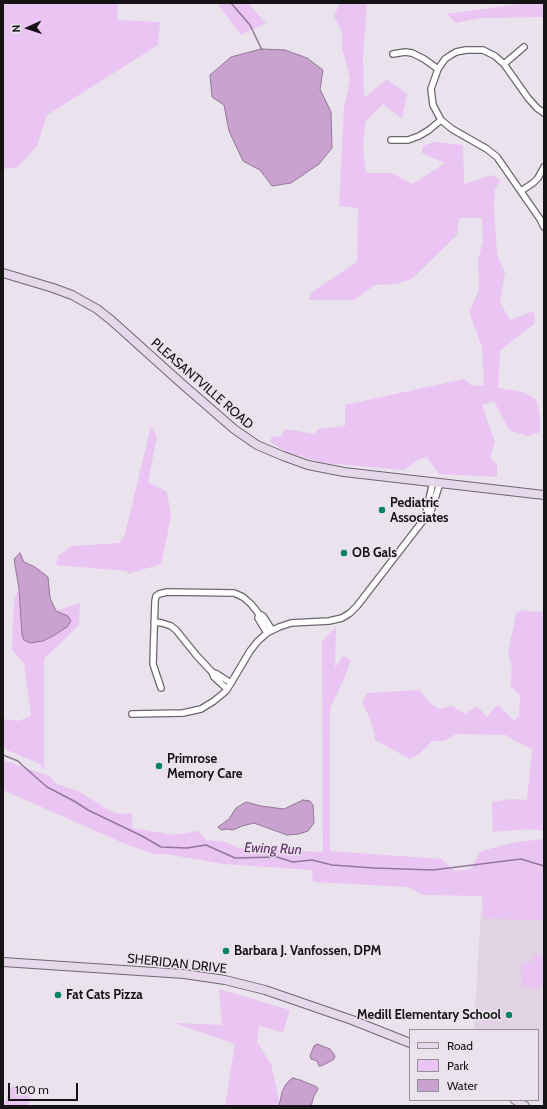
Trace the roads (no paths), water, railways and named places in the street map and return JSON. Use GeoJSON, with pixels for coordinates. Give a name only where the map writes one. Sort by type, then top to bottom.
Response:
{"type":"FeatureCollection","features":[{"type":"Feature","properties":{"kind":"main road","name":"PLEASANTVILLE ROAD"},"geometry":{"type":"LineString","coordinates":[[3,273],[64,292],[97,309],[112,320],[234,430],[269,451],[296,461],[323,468],[544,495]]}},
{"type":"Feature","properties":{"kind":"main road","name":"SHERIDAN DRIVE"},"geometry":{"type":"LineString","coordinates":[[3,962],[184,974],[225,980],[265,990],[352,1020],[409,1043]]}},
{"type":"Feature","properties":{"kind":"street"},"geometry":{"type":"LineString","coordinates":[[504,64],[524,47]]}},
{"type":"Feature","properties":{"kind":"street"},"geometry":{"type":"LineString","coordinates":[[544,113],[528,98],[504,64],[489,52],[483,50],[466,50],[450,55],[438,69],[433,83],[431,94],[433,105],[441,120],[452,129],[493,153],[521,191],[540,219],[544,228]]}},
{"type":"Feature","properties":{"kind":"street"},"geometry":{"type":"LineString","coordinates":[[393,54],[405,52],[412,53],[438,69]]}},
{"type":"Feature","properties":{"kind":"street"},"geometry":{"type":"LineString","coordinates":[[391,140],[408,140],[419,136],[441,120]]}},
{"type":"Feature","properties":{"kind":"street"},"geometry":{"type":"LineString","coordinates":[[521,191],[538,178],[544,167]]}},
{"type":"Feature","properties":{"kind":"street"},"geometry":{"type":"LineString","coordinates":[[132,714],[172,714],[192,712],[209,705],[222,695],[250,651],[258,641],[270,632],[291,623],[329,621],[342,618],[350,613],[425,518],[430,514],[433,508],[436,482]]}},
{"type":"Feature","properties":{"kind":"street"},"geometry":{"type":"LineString","coordinates":[[161,688],[153,664],[156,596],[162,593],[234,593],[243,597],[259,614],[263,616],[270,632]]}},
{"type":"Feature","properties":{"kind":"street"},"geometry":{"type":"LineString","coordinates":[[154,622],[171,626],[176,630],[212,672],[214,677],[227,689]]}},
{"type":"Feature","properties":{"kind":"street"},"geometry":{"type":"LineString","coordinates":[[212,672],[231,683]]}},
{"type":"Feature","properties":{"kind":"water"},"geometry":{"type":"Polygon","coordinates":[[[261,49],[285,50],[307,58],[323,70],[320,89],[331,112],[332,148],[319,164],[291,183],[272,186],[260,170],[243,161],[229,131],[224,105],[212,97],[210,75],[231,57],[261,49]]]}},
{"type":"Feature","properties":{"kind":"water"},"geometry":{"type":"Polygon","coordinates":[[[20,553],[24,562],[35,567],[48,577],[50,598],[56,611],[68,616],[71,621],[67,627],[43,641],[30,643],[24,640],[22,635],[19,589],[14,559],[20,553]]]}},
{"type":"Feature","properties":{"kind":"water"},"geometry":{"type":"Polygon","coordinates":[[[303,800],[310,801],[313,805],[314,823],[308,831],[299,834],[287,835],[254,823],[233,830],[221,830],[218,827],[229,819],[236,808],[246,802],[261,806],[284,809],[303,800]]]}},
{"type":"Feature","properties":{"kind":"water"},"geometry":{"type":"Polygon","coordinates":[[[317,1044],[330,1049],[335,1056],[334,1059],[319,1066],[317,1061],[311,1059],[310,1056],[314,1046],[317,1044]]]}},
{"type":"Feature","properties":{"kind":"water"},"geometry":{"type":"Polygon","coordinates":[[[293,1078],[317,1087],[318,1089],[311,1106],[279,1106],[282,1092],[286,1084],[293,1078]]]}},
{"type":"Feature","properties":{"kind":"waterway"},"geometry":{"type":"LineString","coordinates":[[231,3],[250,25],[262,50]]}},
{"type":"Feature","properties":{"kind":"waterway","name":"Ewing Run"},"geometry":{"type":"LineString","coordinates":[[3,755],[18,761],[47,787],[88,810],[142,836],[161,847],[187,848],[206,845],[235,858],[277,857],[293,862],[312,860],[332,865],[374,868],[433,870],[521,859],[544,866]]}},
{"type":"Feature","properties":{"kind":"place","name":"Pediatric Associates"},"geometry":{"type":"Point","coordinates":[382,510]}},
{"type":"Feature","properties":{"kind":"place","name":"OB Gals"},"geometry":{"type":"Point","coordinates":[344,553]}},
{"type":"Feature","properties":{"kind":"place","name":"Primrose Memory Care"},"geometry":{"type":"Point","coordinates":[159,766]}},
{"type":"Feature","properties":{"kind":"place","name":"Barbara J. Vanfossen, DPM"},"geometry":{"type":"Point","coordinates":[226,951]}},
{"type":"Feature","properties":{"kind":"place","name":"Fat Cats Pizza"},"geometry":{"type":"Point","coordinates":[58,995]}},
{"type":"Feature","properties":{"kind":"place","name":"Medill Elementary School"},"geometry":{"type":"Point","coordinates":[509,1015]}}]}
